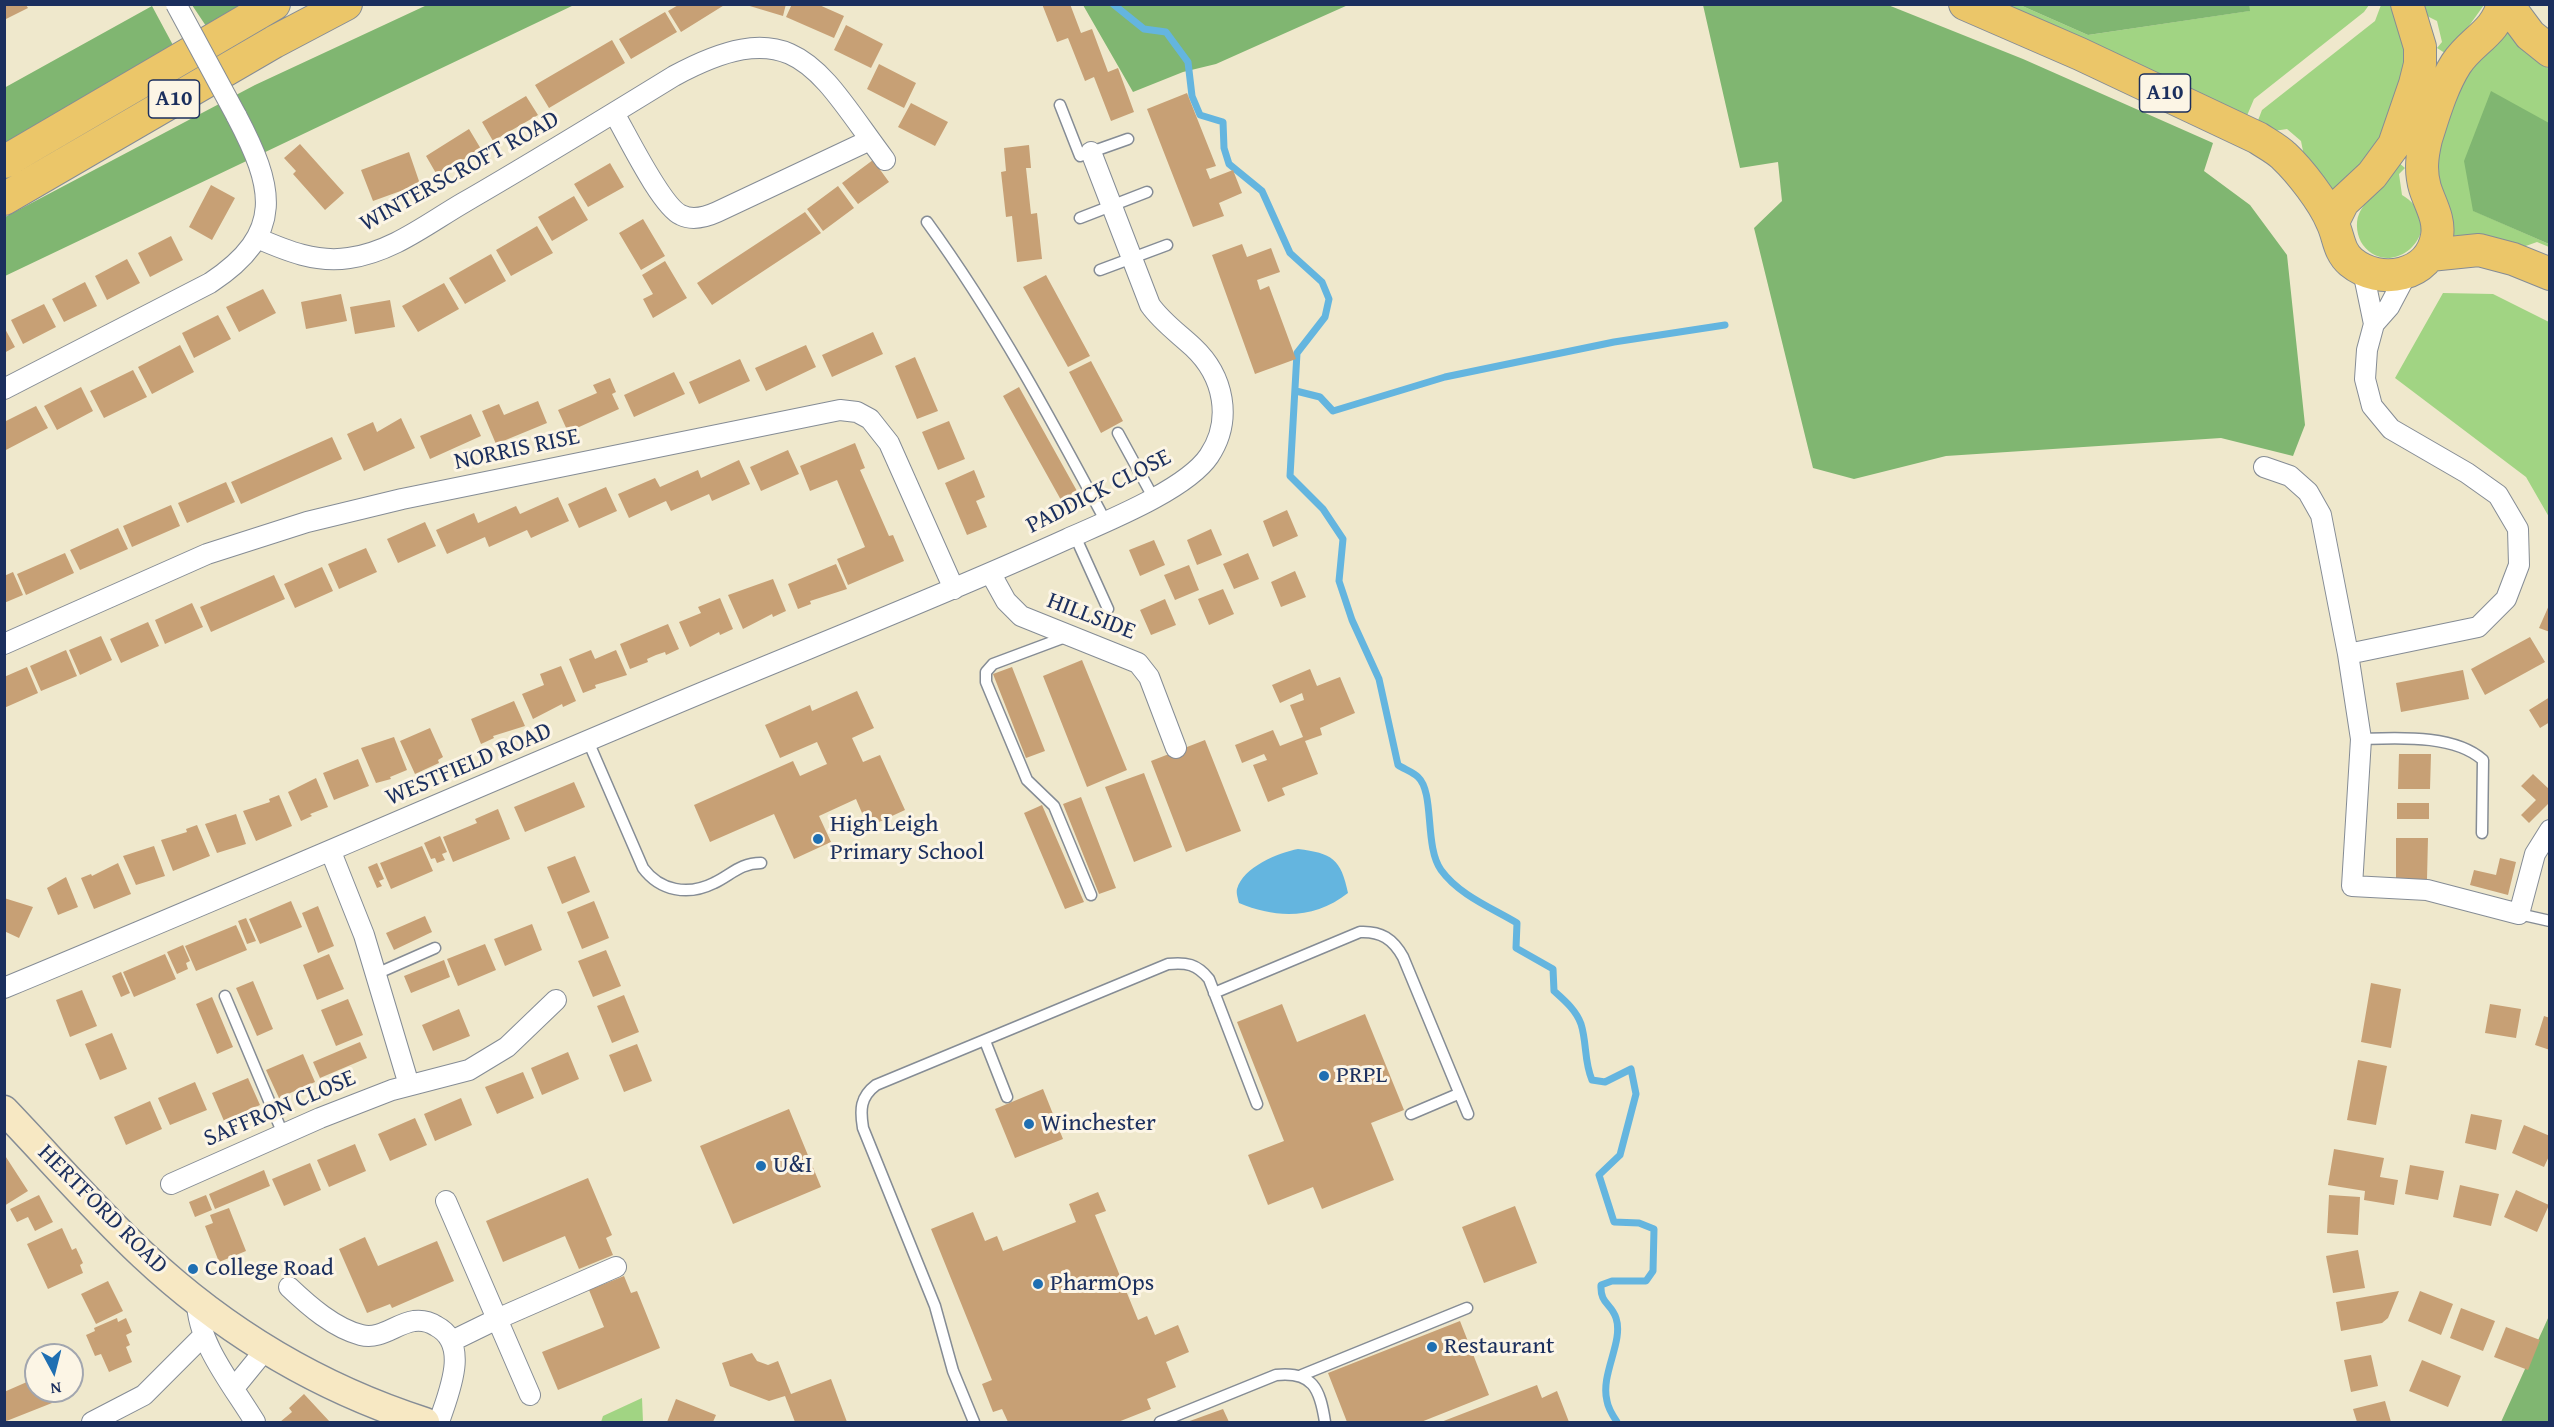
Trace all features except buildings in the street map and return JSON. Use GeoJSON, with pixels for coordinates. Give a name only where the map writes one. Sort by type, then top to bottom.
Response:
{"type":"FeatureCollection","features":[{"type":"Feature","properties":{"kind":"main road","name":"A10"},"geometry":{"type":"LineString","coordinates":[[4,162],[274,4]]}},
{"type":"Feature","properties":{"kind":"main road","name":"A10"},"geometry":{"type":"LineString","coordinates":[[4,199],[274,42],[346,4]]}},
{"type":"Feature","properties":{"kind":"main road","name":"A10"},"geometry":{"type":"LineString","coordinates":[[1965,4],[2080,54],[2258,138],[2284,155],[2301,175],[2333,222]]}},
{"type":"Feature","properties":{"kind":"main road"},"geometry":{"type":"LineString","coordinates":[[2407,4],[2420,48],[2420,64],[2415,84],[2394,145],[2372,175],[2343,202],[2333,222],[2340,248],[2350,261],[2364,271],[2378,275],[2479,250],[2513,259],[2550,274]]}},
{"type":"Feature","properties":{"kind":"main road"},"geometry":{"type":"LineString","coordinates":[[2419,264],[2437,237],[2437,223],[2422,175],[2422,157],[2446,83],[2456,65],[2465,52],[2490,32],[2505,4],[2529,35],[2550,51]]}},
{"type":"Feature","properties":{"kind":"main road","name":"HERTFORD ROAD"},"geometry":{"type":"LineString","coordinates":[[4,1110],[118,1231],[197,1301],[265,1350],[309,1376],[353,1397],[425,1422]]}},
{"type":"Feature","properties":{"kind":"street"},"geometry":{"type":"LineString","coordinates":[[4,389],[210,283],[239,262],[257,238],[265,208],[264,178],[256,153],[176,4]]}},
{"type":"Feature","properties":{"kind":"street","name":"WINTERSCROFT ROAD"},"geometry":{"type":"LineString","coordinates":[[257,238],[291,252],[317,259],[347,259],[378,251],[430,224],[699,62],[736,49],[768,48],[794,55],[812,67],[834,89],[885,160]]}},
{"type":"Feature","properties":{"kind":"street"},"geometry":{"type":"LineString","coordinates":[[614,113],[666,202],[679,215],[687,218],[717,212],[870,140]]}},
{"type":"Feature","properties":{"kind":"street","name":"PADDICK CLOSE"},"geometry":{"type":"LineString","coordinates":[[954,589],[1106,522],[1153,497],[1196,470],[1208,458],[1218,435],[1223,410],[1218,380],[1208,363],[1158,316],[1150,305],[1091,152]]}},
{"type":"Feature","properties":{"kind":"street"},"geometry":{"type":"LineString","coordinates":[[2374,324],[2389,307],[2419,264]]}},
{"type":"Feature","properties":{"kind":"street"},"geometry":{"type":"LineString","coordinates":[[2348,654],[2478,627],[2506,599],[2519,565],[2518,529],[2498,495],[2467,473],[2391,429],[2372,406],[2365,379],[2367,350],[2374,324],[2364,271]]}},
{"type":"Feature","properties":{"kind":"street","name":"NORRIS RISE"},"geometry":{"type":"LineString","coordinates":[[4,644],[188,562],[307,522],[402,499],[840,410],[856,412],[870,419],[890,443],[954,589]]}},
{"type":"Feature","properties":{"kind":"street"},"geometry":{"type":"LineString","coordinates":[[2264,467],[2290,476],[2308,492],[2321,515],[2348,654],[2361,739],[2352,886],[2427,890],[2519,914],[2535,854],[2550,830]]}},
{"type":"Feature","properties":{"kind":"street","name":"HILLSIDE"},"geometry":{"type":"LineString","coordinates":[[991,574],[999,590],[1014,610],[1032,622],[1128,658],[1145,670],[1176,748]]}},
{"type":"Feature","properties":{"kind":"street","name":"WESTFIELD ROAD"},"geometry":{"type":"LineString","coordinates":[[4,988],[954,589]]}},
{"type":"Feature","properties":{"kind":"street"},"geometry":{"type":"LineString","coordinates":[[331,852],[358,917],[409,1085]]}},
{"type":"Feature","properties":{"kind":"street","name":"SAFFRON CLOSE"},"geometry":{"type":"LineString","coordinates":[[171,1184],[283,1134],[409,1085],[456,1074],[492,1058],[521,1035],[556,1000]]}},
{"type":"Feature","properties":{"kind":"street"},"geometry":{"type":"LineString","coordinates":[[446,1201],[530,1395]]}},
{"type":"Feature","properties":{"kind":"street"},"geometry":{"type":"LineString","coordinates":[[452,1341],[616,1267]]}},
{"type":"Feature","properties":{"kind":"street"},"geometry":{"type":"LineString","coordinates":[[289,1287],[320,1313],[362,1335],[375,1336],[416,1321],[430,1322],[444,1330],[452,1341],[455,1356],[454,1373],[439,1422]]}},
{"type":"Feature","properties":{"kind":"street"},"geometry":{"type":"LineString","coordinates":[[197,1301],[198,1318],[203,1336],[255,1422]]}},
{"type":"Feature","properties":{"kind":"street"},"geometry":{"type":"LineString","coordinates":[[92,1422],[144,1395],[203,1336]]}},
{"type":"Feature","properties":{"kind":"street"},"geometry":{"type":"LineString","coordinates":[[234,1388],[265,1350]]}},
{"type":"Feature","properties":{"kind":"lane"},"geometry":{"type":"LineString","coordinates":[[1060,105],[1080,156],[1128,139]]}},
{"type":"Feature","properties":{"kind":"lane"},"geometry":{"type":"LineString","coordinates":[[1080,218],[1147,192]]}},
{"type":"Feature","properties":{"kind":"lane"},"geometry":{"type":"LineString","coordinates":[[927,222],[999,328],[1106,522]]}},
{"type":"Feature","properties":{"kind":"lane"},"geometry":{"type":"LineString","coordinates":[[1101,270],[1167,245]]}},
{"type":"Feature","properties":{"kind":"lane"},"geometry":{"type":"LineString","coordinates":[[1118,433],[1153,497]]}},
{"type":"Feature","properties":{"kind":"lane"},"geometry":{"type":"LineString","coordinates":[[1075,536],[1108,609]]}},
{"type":"Feature","properties":{"kind":"lane"},"geometry":{"type":"LineString","coordinates":[[1068,636],[993,664],[988,668],[985,677],[1027,780],[1054,806],[1090,895]]}},
{"type":"Feature","properties":{"kind":"lane"},"geometry":{"type":"LineString","coordinates":[[2361,739],[2420,738],[2472,750],[2483,760],[2482,833]]}},
{"type":"Feature","properties":{"kind":"lane"},"geometry":{"type":"LineString","coordinates":[[588,741],[643,868],[657,882],[667,888],[694,890],[716,882],[738,867],[760,863]]}},
{"type":"Feature","properties":{"kind":"lane"},"geometry":{"type":"LineString","coordinates":[[2519,914],[2550,921]]}},
{"type":"Feature","properties":{"kind":"lane"},"geometry":{"type":"LineString","coordinates":[[1214,993],[1360,932],[1374,932],[1384,936],[1398,948],[1403,957],[1468,1114]]}},
{"type":"Feature","properties":{"kind":"lane"},"geometry":{"type":"LineString","coordinates":[[376,974],[435,948]]}},
{"type":"Feature","properties":{"kind":"lane"},"geometry":{"type":"LineString","coordinates":[[974,1422],[953,1371],[935,1306],[863,1128],[862,1104],[866,1092],[876,1085],[1168,964],[1182,962],[1193,964],[1209,979],[1257,1104]]}},
{"type":"Feature","properties":{"kind":"lane"},"geometry":{"type":"LineString","coordinates":[[225,996],[283,1134]]}},
{"type":"Feature","properties":{"kind":"lane"},"geometry":{"type":"LineString","coordinates":[[984,1041],[1007,1097]]}},
{"type":"Feature","properties":{"kind":"lane"},"geometry":{"type":"LineString","coordinates":[[1411,1114],[1458,1094]]}},
{"type":"Feature","properties":{"kind":"lane"},"geometry":{"type":"LineString","coordinates":[[1160,1422],[1276,1375],[1302,1375],[1467,1308]]}},
{"type":"Feature","properties":{"kind":"lane"},"geometry":{"type":"LineString","coordinates":[[1302,1375],[1311,1382],[1317,1392],[1325,1422]]}},
{"type":"Feature","properties":{"kind":"green space"},"geometry":{"type":"Polygon","coordinates":[[[2249,4],[2250,11],[2088,35],[2020,5],[2249,4]]]}},
{"type":"Feature","properties":{"kind":"green space"},"geometry":{"type":"Polygon","coordinates":[[[192,5],[254,5],[208,29],[192,5]]]}},
{"type":"Feature","properties":{"kind":"green space"},"geometry":{"type":"Polygon","coordinates":[[[427,5],[574,5],[5,276],[5,217],[255,85],[427,5]]]}},
{"type":"Feature","properties":{"kind":"green space"},"geometry":{"type":"Polygon","coordinates":[[[1083,5],[1348,5],[1216,64],[1183,72],[1133,92],[1083,5]]]}},
{"type":"Feature","properties":{"kind":"green space"},"geometry":{"type":"Polygon","coordinates":[[[1703,5],[1888,5],[2023,59],[2213,143],[2204,171],[2250,205],[2287,255],[2305,425],[2293,456],[2221,438],[1946,456],[1854,479],[1813,468],[1754,228],[1782,201],[1778,162],[1740,168],[1703,5]]]}},
{"type":"Feature","properties":{"kind":"green space"},"geometry":{"type":"Polygon","coordinates":[[[1996,5],[2020,5],[2088,35],[2249,11],[2249,5],[2369,5],[2364,12],[2254,99],[2246,118],[1996,5]]]}},
{"type":"Feature","properties":{"kind":"green space"},"geometry":{"type":"Polygon","coordinates":[[[2381,5],[2392,5],[2408,48],[2388,131],[2368,161],[2334,192],[2304,156],[2301,141],[2287,129],[2274,131],[2257,123],[2262,110],[2375,21],[2381,5]]]}},
{"type":"Feature","properties":{"kind":"green space"},"geometry":{"type":"Polygon","coordinates":[[[2420,5],[2484,5],[2448,55],[2437,48],[2442,42],[2437,21],[2425,15],[2420,5]]]}},
{"type":"Feature","properties":{"kind":"green space"},"geometry":{"type":"Polygon","coordinates":[[[152,6],[174,47],[5,147],[4,88],[152,6]]]}},
{"type":"Feature","properties":{"kind":"green space"},"geometry":{"type":"Polygon","coordinates":[[[2509,31],[2534,59],[2549,69],[2549,123],[2474,211],[2549,244],[2549,247],[2537,242],[2520,248],[2498,239],[2472,235],[2450,236],[2438,188],[2435,169],[2436,149],[2448,111],[2473,66],[2509,31]]]}},
{"type":"Feature","properties":{"kind":"green space"},"geometry":{"type":"Polygon","coordinates":[[[2491,91],[2549,123],[2549,244],[2473,211],[2464,161],[2491,91]]]}},
{"type":"Feature","properties":{"kind":"green space"},"geometry":{"type":"Polygon","coordinates":[[[2398,162],[2405,168],[2399,174],[2402,195],[2416,208],[2422,221],[2420,235],[2413,246],[2402,254],[2389,258],[2375,255],[2363,245],[2358,234],[2357,222],[2366,203],[2398,162]]]}},
{"type":"Feature","properties":{"kind":"green space"},"geometry":{"type":"Polygon","coordinates":[[[2443,293],[2493,294],[2549,322],[2549,517],[2526,477],[2395,378],[2443,293]]]}},
{"type":"Feature","properties":{"kind":"green space"},"geometry":{"type":"Polygon","coordinates":[[[2549,1316],[2549,1422],[2501,1422],[2549,1316]]]}},
{"type":"Feature","properties":{"kind":"green space"},"geometry":{"type":"Polygon","coordinates":[[[642,1398],[643,1422],[601,1422],[603,1416],[642,1398]]]}},
{"type":"Feature","properties":{"kind":"water"},"geometry":{"type":"Polygon","coordinates":[[[1298,849],[1319,853],[1333,860],[1342,872],[1348,893],[1322,908],[1295,914],[1267,912],[1239,903],[1237,889],[1246,874],[1262,862],[1298,849]]]}},
{"type":"Feature","properties":{"kind":"waterway"},"geometry":{"type":"LineString","coordinates":[[1113,4],[1144,29],[1166,32],[1188,62],[1192,96],[1200,115],[1223,122],[1224,148],[1229,164],[1262,191],[1290,253],[1322,282],[1329,299],[1325,317],[1297,353],[1290,476],[1323,509],[1343,539],[1339,581],[1352,620],[1379,679],[1398,765],[1416,775],[1423,785],[1436,860],[1441,870],[1457,887],[1517,923],[1516,948],[1553,969],[1554,991],[1573,1010],[1581,1024],[1592,1080],[1605,1082],[1631,1069],[1636,1094],[1620,1155],[1599,1175],[1614,1222],[1639,1223],[1654,1229],[1653,1271],[1646,1281],[1612,1281],[1601,1285],[1602,1296],[1614,1313],[1618,1327],[1606,1391],[1608,1406],[1617,1422]]}},
{"type":"Feature","properties":{"kind":"waterway"},"geometry":{"type":"LineString","coordinates":[[1296,391],[1320,397],[1333,411],[1445,377],[1614,342],[1725,325]]}},
{"type":"Feature","properties":{"kind":"place","name":"High Leigh Primary School"},"geometry":{"type":"Point","coordinates":[818,839]}},
{"type":"Feature","properties":{"kind":"place","name":"PRPL"},"geometry":{"type":"Point","coordinates":[1324,1076]}},
{"type":"Feature","properties":{"kind":"place","name":"Winchester"},"geometry":{"type":"Point","coordinates":[1029,1124]}},
{"type":"Feature","properties":{"kind":"place","name":"U&I"},"geometry":{"type":"Point","coordinates":[761,1166]}},
{"type":"Feature","properties":{"kind":"place","name":"College Road"},"geometry":{"type":"Point","coordinates":[193,1269]}},
{"type":"Feature","properties":{"kind":"place","name":"PharmOps"},"geometry":{"type":"Point","coordinates":[1038,1284]}},
{"type":"Feature","properties":{"kind":"place","name":"Restaurant"},"geometry":{"type":"Point","coordinates":[1432,1347]}}]}
